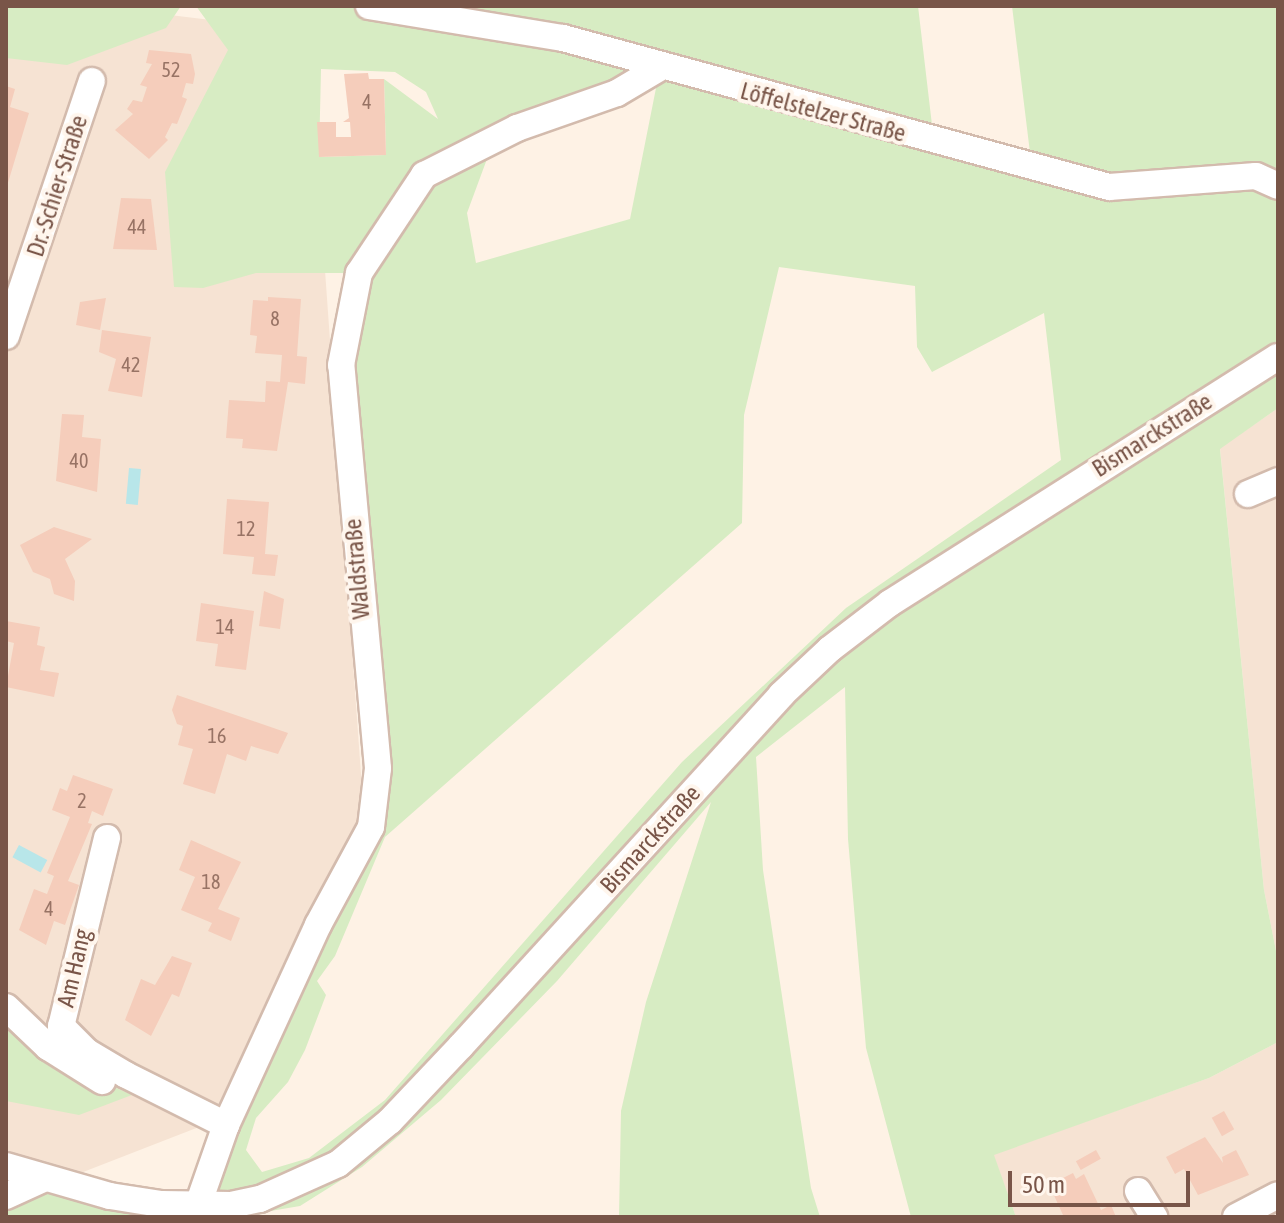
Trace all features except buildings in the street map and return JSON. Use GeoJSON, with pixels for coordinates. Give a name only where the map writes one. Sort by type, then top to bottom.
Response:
{"type":"FeatureCollection","features":[{"type":"Feature","properties":{"kind":"street","name":"Löffelstelzer Straße"},"geometry":{"type":"LineString","coordinates":[[369,6],[563,38],[1109,187],[1256,176],[1278,186]]}},
{"type":"Feature","properties":{"kind":"street","name":"Waldstraße"},"geometry":{"type":"LineString","coordinates":[[198,1205],[226,1125],[318,925],[371,827],[378,768],[341,365],[359,273],[424,175],[517,128],[617,93],[661,67]]}},
{"type":"Feature","properties":{"kind":"street","name":"Dr.-Schier-Straße"},"geometry":{"type":"LineString","coordinates":[[6,336],[92,81]]}},
{"type":"Feature","properties":{"kind":"street","name":"Bismarckstraße"},"geometry":{"type":"LineString","coordinates":[[6,1166],[43,1179],[123,1198],[198,1205],[260,1199],[338,1164],[363,1145],[472,1035],[781,695],[830,649],[902,594],[1278,357]]}},
{"type":"Feature","properties":{"kind":"street"},"geometry":{"type":"LineString","coordinates":[[1248,494],[1278,481]]}},
{"type":"Feature","properties":{"kind":"street","name":"Am Hang"},"geometry":{"type":"LineString","coordinates":[[107,838],[61,1026],[87,1052],[226,1125]]}},
{"type":"Feature","properties":{"kind":"street","name":"Am Hang"},"geometry":{"type":"LineString","coordinates":[[6,1007],[48,1047],[97,1079],[132,1095],[162,1093]]}},
{"type":"Feature","properties":{"kind":"street"},"geometry":{"type":"LineString","coordinates":[[6,1196],[43,1179]]}},
{"type":"Feature","properties":{"kind":"street"},"geometry":{"type":"LineString","coordinates":[[1138,1191],[1154,1217]]}},
{"type":"Feature","properties":{"kind":"street"},"geometry":{"type":"LineString","coordinates":[[1236,1217],[1278,1195]]}},
{"type":"Feature","properties":{"kind":"shaded area"},"geometry":{"type":"Polygon","coordinates":[[[6,6],[96,6],[308,32],[364,817],[253,1106],[6,1202],[6,6]]]}},
{"type":"Feature","properties":{"kind":"shaded area"},"geometry":{"type":"Polygon","coordinates":[[[1278,408],[1278,961],[1264,890],[1220,448],[1278,408]]]}},
{"type":"Feature","properties":{"kind":"shaded area"},"geometry":{"type":"Polygon","coordinates":[[[1278,1042],[1278,1217],[1016,1217],[993,1154],[1209,1078],[1278,1042]]]}},
{"type":"Feature","properties":{"kind":"green space"},"geometry":{"type":"Polygon","coordinates":[[[6,6],[181,6],[166,28],[67,65],[6,58],[6,6]]]}},
{"type":"Feature","properties":{"kind":"green space"},"geometry":{"type":"Polygon","coordinates":[[[196,6],[918,6],[934,142],[1032,169],[1012,6],[1278,6],[1278,408],[1220,449],[1264,890],[1278,961],[1278,1042],[1209,1078],[994,1155],[1016,1217],[911,1217],[866,1048],[848,839],[845,687],[756,757],[763,870],[811,1188],[820,1217],[619,1217],[621,1111],[646,1002],[711,802],[557,981],[441,1100],[362,1167],[300,1206],[234,1217],[6,1217],[6,1196],[43,1179],[198,1205],[371,827],[341,365],[358,273],[256,273],[203,288],[174,287],[165,172],[228,50],[196,6]],[[660,68],[494,140],[467,213],[476,263],[630,219],[660,68]],[[321,69],[319,157],[386,155],[384,79],[438,119],[426,92],[395,72],[321,69]],[[779,267],[744,415],[742,523],[385,837],[335,956],[317,981],[326,995],[305,1050],[288,1082],[256,1118],[246,1150],[262,1172],[309,1158],[385,1100],[682,762],[846,608],[1061,460],[1044,313],[932,372],[917,347],[915,286],[779,267]]]}},
{"type":"Feature","properties":{"kind":"green space"},"geometry":{"type":"Polygon","coordinates":[[[6,1007],[97,1079],[132,1095],[79,1115],[6,1101],[6,1007]]]}},
{"type":"Feature","properties":{"kind":"water"},"geometry":{"type":"Polygon","coordinates":[[[129,468],[141,469],[138,505],[126,504],[129,468]]]}},
{"type":"Feature","properties":{"kind":"water"},"geometry":{"type":"Polygon","coordinates":[[[19,845],[47,860],[41,872],[12,857],[19,845]]]}}]}
